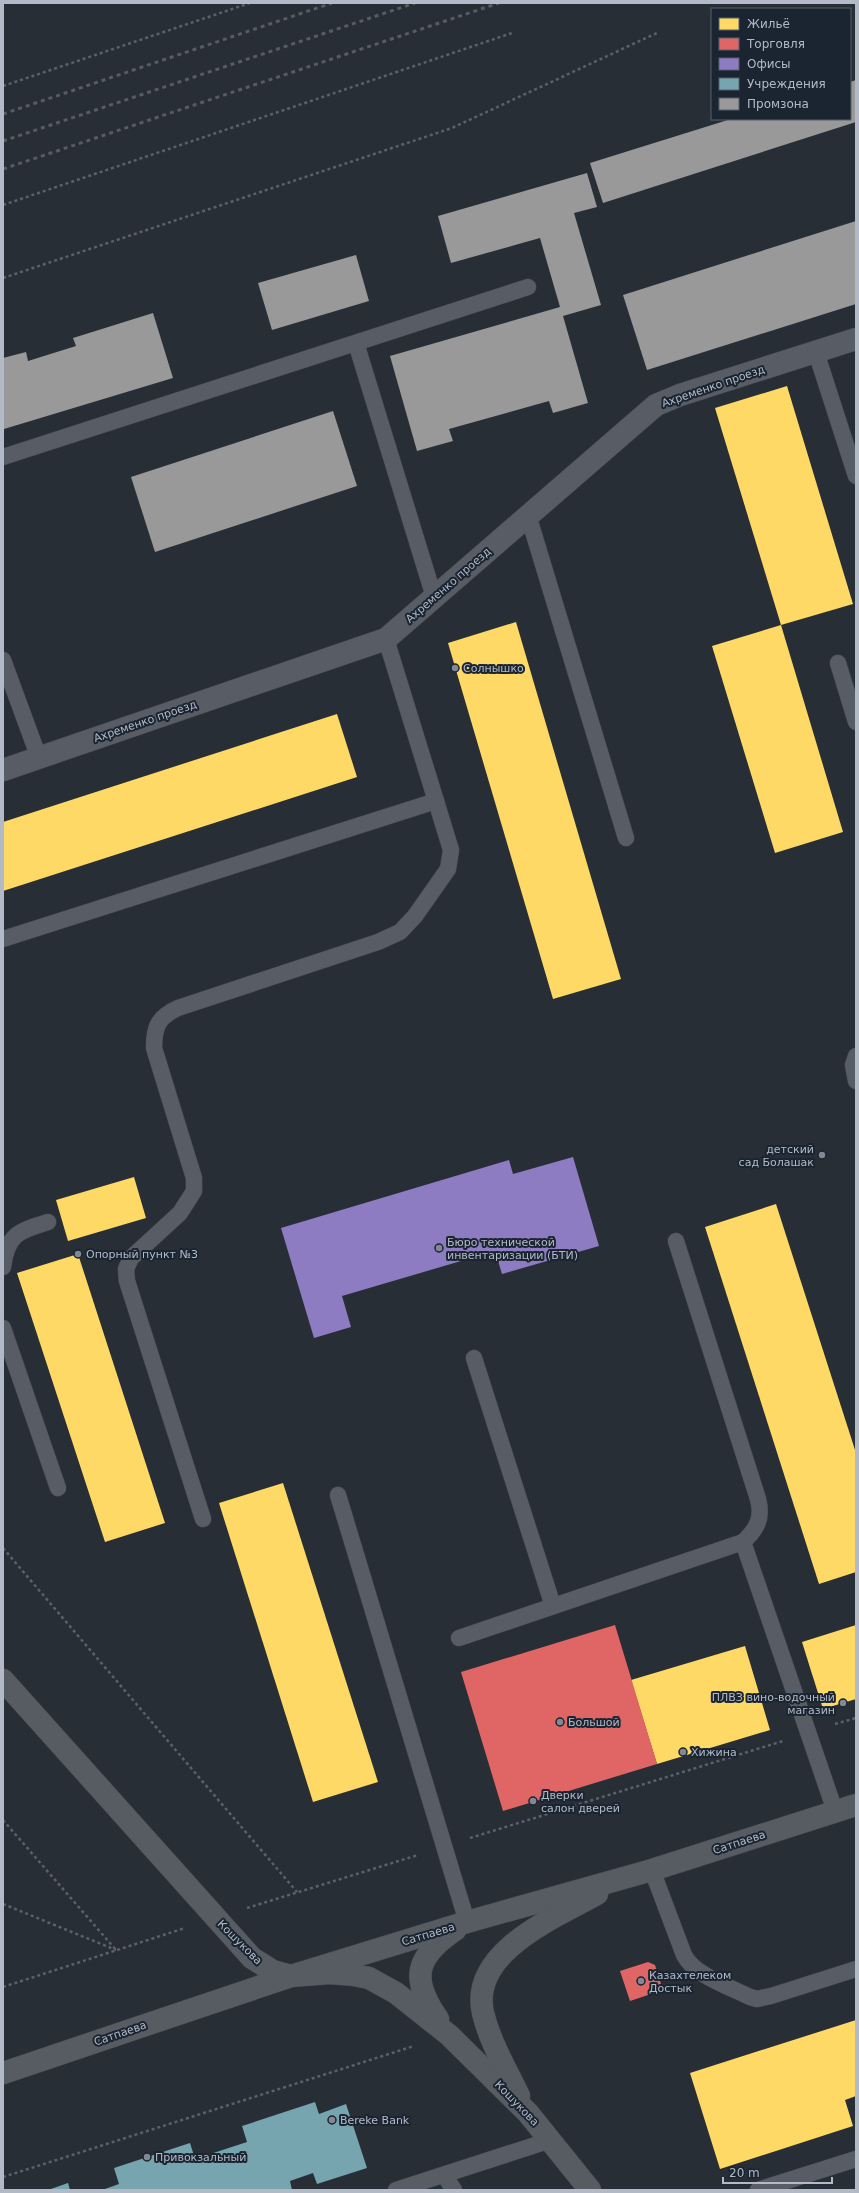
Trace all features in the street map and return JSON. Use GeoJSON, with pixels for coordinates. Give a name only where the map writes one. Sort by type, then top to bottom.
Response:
{"type":"FeatureCollection","features":[{"type":"Feature","properties":{"kind":"street","name":"Ахременко проезд"},"geometry":{"type":"LineString","coordinates":[[3,770],[386,639],[656,405],[680,395],[856,339]]}},
{"type":"Feature","properties":{"kind":"street","name":"Кошукова"},"geometry":{"type":"LineString","coordinates":[[3,1680],[252,1958],[273,1971],[291,1976],[330,1974],[369,1978],[412,2004],[449,2035],[528,2113],[590,2190]]}},
{"type":"Feature","properties":{"kind":"street","name":"Сатпаева"},"geometry":{"type":"LineString","coordinates":[[3,2073],[291,1976],[468,1922],[652,1870],[856,1805]]}},
{"type":"Feature","properties":{"kind":"street"},"geometry":{"type":"LineString","coordinates":[[528,2113],[492,2041],[484,2018],[482,2001],[486,1979],[499,1958],[522,1936],[630,1876]]}},
{"type":"Feature","properties":{"kind":"street"},"geometry":{"type":"LineString","coordinates":[[449,2035],[424,1995],[420,1976],[421,1966],[428,1953],[438,1941],[468,1922]]}},
{"type":"Feature","properties":{"kind":"lane"},"geometry":{"type":"LineString","coordinates":[[3,457],[528,287]]}},
{"type":"Feature","properties":{"kind":"lane"},"geometry":{"type":"LineString","coordinates":[[356,343],[434,597]]}},
{"type":"Feature","properties":{"kind":"lane"},"geometry":{"type":"LineString","coordinates":[[816,352],[856,476]]}},
{"type":"Feature","properties":{"kind":"lane"},"geometry":{"type":"LineString","coordinates":[[528,515],[626,838]]}},
{"type":"Feature","properties":{"kind":"lane"},"geometry":{"type":"LineString","coordinates":[[202,1519],[127,1282],[126,1269],[131,1258],[180,1213],[194,1191],[194,1178],[154,1048],[154,1034],[158,1023],[166,1013],[178,1008],[378,942],[400,932],[442,880],[451,860],[451,850],[386,639]]}},
{"type":"Feature","properties":{"kind":"lane"},"geometry":{"type":"LineString","coordinates":[[3,660],[39,758]]}},
{"type":"Feature","properties":{"kind":"lane"},"geometry":{"type":"LineString","coordinates":[[838,663],[856,722]]}},
{"type":"Feature","properties":{"kind":"lane"},"geometry":{"type":"LineString","coordinates":[[3,939],[436,802]]}},
{"type":"Feature","properties":{"kind":"lane"},"geometry":{"type":"LineString","coordinates":[[856,1056],[854,1065],[856,1081]]}},
{"type":"Feature","properties":{"kind":"lane"},"geometry":{"type":"LineString","coordinates":[[3,1267],[6,1250],[12,1239],[25,1229],[48,1222]]}},
{"type":"Feature","properties":{"kind":"lane"},"geometry":{"type":"LineString","coordinates":[[459,1638],[743,1542],[760,1522],[760,1509],[676,1241]]}},
{"type":"Feature","properties":{"kind":"lane"},"geometry":{"type":"LineString","coordinates":[[3,1328],[58,1488]]}},
{"type":"Feature","properties":{"kind":"lane"},"geometry":{"type":"LineString","coordinates":[[474,1358],[553,1606]]}},
{"type":"Feature","properties":{"kind":"lane"},"geometry":{"type":"LineString","coordinates":[[338,1495],[468,1922]]}},
{"type":"Feature","properties":{"kind":"lane"},"geometry":{"type":"LineString","coordinates":[[743,1542],[835,1811]]}},
{"type":"Feature","properties":{"kind":"lane"},"geometry":{"type":"LineString","coordinates":[[652,1870],[686,1960],[696,1970],[750,1997],[764,1998],[856,1969]]}},
{"type":"Feature","properties":{"kind":"lane"},"geometry":{"type":"LineString","coordinates":[[396,2190],[551,2140]]}},
{"type":"Feature","properties":{"kind":"lane"},"geometry":{"type":"LineString","coordinates":[[758,2190],[856,2159]]}},
{"type":"Feature","properties":{"kind":"lane"},"geometry":{"type":"LineString","coordinates":[[444,2175],[454,2190]]}},
{"type":"Feature","properties":{"kind":"path"},"geometry":{"type":"LineString","coordinates":[[3,86],[250,3]]}},
{"type":"Feature","properties":{"kind":"path"},"geometry":{"type":"LineString","coordinates":[[3,278],[452,128],[658,32]]}},
{"type":"Feature","properties":{"kind":"path"},"geometry":{"type":"LineString","coordinates":[[3,205],[512,33]]}},
{"type":"Feature","properties":{"kind":"path"},"geometry":{"type":"LineString","coordinates":[[3,1548],[297,1892]]}},
{"type":"Feature","properties":{"kind":"path"},"geometry":{"type":"LineString","coordinates":[[3,1987],[297,1892],[856,1718]]}},
{"type":"Feature","properties":{"kind":"path"},"geometry":{"type":"LineString","coordinates":[[3,1820],[116,1950]]}},
{"type":"Feature","properties":{"kind":"path"},"geometry":{"type":"LineString","coordinates":[[3,1904],[116,1950]]}},
{"type":"Feature","properties":{"kind":"path"},"geometry":{"type":"LineString","coordinates":[[3,2177],[449,2035]]}},
{"type":"Feature","properties":{"kind":"building: Жильё"},"geometry":{"type":"Polygon","coordinates":[[[787,386],[853,604],[781,625],[715,408],[787,386]]]}},
{"type":"Feature","properties":{"kind":"building: Жильё"},"geometry":{"type":"Polygon","coordinates":[[[516,622],[621,979],[553,999],[448,643],[516,622]]]}},
{"type":"Feature","properties":{"kind":"building: Жильё"},"geometry":{"type":"Polygon","coordinates":[[[781,625],[843,832],[775,853],[712,646],[781,625]]]}},
{"type":"Feature","properties":{"kind":"building: Жильё"},"geometry":{"type":"Polygon","coordinates":[[[337,714],[357,777],[3,891],[3,822],[337,714]]]}},
{"type":"Feature","properties":{"kind":"building: Жильё","name":"Опорный пункт №3"},"geometry":{"type":"Polygon","coordinates":[[[134,1177],[146,1218],[68,1241],[56,1200],[134,1177]]]}},
{"type":"Feature","properties":{"kind":"building: Жильё"},"geometry":{"type":"Polygon","coordinates":[[[776,1204],[856,1453],[856,1572],[819,1584],[705,1227],[776,1204]]]}},
{"type":"Feature","properties":{"kind":"building: Жильё"},"geometry":{"type":"Polygon","coordinates":[[[78,1254],[165,1523],[105,1542],[17,1273],[78,1254]]]}},
{"type":"Feature","properties":{"kind":"building: Жильё"},"geometry":{"type":"Polygon","coordinates":[[[283,1483],[378,1782],[313,1802],[219,1503],[283,1483]]]}},
{"type":"Feature","properties":{"kind":"building: Жильё"},"geometry":{"type":"Polygon","coordinates":[[[856,1625],[856,1699],[823,1709],[802,1642],[856,1625]]]}},
{"type":"Feature","properties":{"kind":"building: Жильё"},"geometry":{"type":"Polygon","coordinates":[[[745,1646],[770,1730],[657,1764],[631,1680],[745,1646]]]}},
{"type":"Feature","properties":{"kind":"building: Жильё"},"geometry":{"type":"Polygon","coordinates":[[[856,2020],[856,2096],[845,2100],[853,2126],[720,2169],[690,2073],[856,2020]]]}},
{"type":"Feature","properties":{"kind":"building: Торговля","name":"Большой"},"geometry":{"type":"Polygon","coordinates":[[[615,1625],[657,1764],[503,1811],[461,1672],[615,1625]]]}},
{"type":"Feature","properties":{"kind":"building: Торговля","name":"Казахтелеком Достык"},"geometry":{"type":"Polygon","coordinates":[[[648,1962],[655,1965],[663,1990],[630,2001],[620,1971],[648,1962]]]}},
{"type":"Feature","properties":{"kind":"building: Офисы","name":"Бюро технической инвентаризации (БТИ)"},"geometry":{"type":"Polygon","coordinates":[[[573,1157],[599,1246],[502,1274],[495,1251],[342,1296],[351,1327],[314,1338],[281,1228],[509,1160],[513,1174],[573,1157]]]}},
{"type":"Feature","properties":{"kind":"building: Учреждения"},"geometry":{"type":"Polygon","coordinates":[[[315,2102],[319,2114],[346,2104],[367,2168],[317,2184],[313,2173],[290,2181],[292,2190],[102,2190],[119,2184],[114,2168],[190,2143],[195,2159],[247,2142],[242,2126],[315,2102]]]}},
{"type":"Feature","properties":{"kind":"building: Учреждения"},"geometry":{"type":"Polygon","coordinates":[[[68,2183],[70,2190],[48,2190],[68,2183]]]}},
{"type":"Feature","properties":{"kind":"building: Промзона"},"geometry":{"type":"Polygon","coordinates":[[[856,80],[856,122],[603,203],[590,163],[728,120],[851,120],[851,82],[856,80]]]}},
{"type":"Feature","properties":{"kind":"building: Промзона"},"geometry":{"type":"Polygon","coordinates":[[[587,173],[597,207],[574,213],[601,305],[563,316],[588,403],[553,413],[549,401],[449,429],[453,441],[417,451],[390,356],[560,307],[540,238],[451,263],[438,216],[587,173]]]}},
{"type":"Feature","properties":{"kind":"building: Промзона"},"geometry":{"type":"Polygon","coordinates":[[[856,221],[856,304],[647,370],[623,295],[856,221]]]}},
{"type":"Feature","properties":{"kind":"building: Промзона"},"geometry":{"type":"Polygon","coordinates":[[[356,255],[369,301],[272,330],[258,283],[356,255]]]}},
{"type":"Feature","properties":{"kind":"building: Промзона"},"geometry":{"type":"Polygon","coordinates":[[[153,313],[173,378],[4,429],[3,358],[26,352],[28,361],[76,346],[73,338],[153,313]]]}},
{"type":"Feature","properties":{"kind":"building: Промзона"},"geometry":{"type":"Polygon","coordinates":[[[333,411],[357,486],[155,552],[131,477],[333,411]]]}},
{"type":"Feature","properties":{"kind":"railway"},"geometry":{"type":"LineString","coordinates":[[3,114],[332,3]]}},
{"type":"Feature","properties":{"kind":"railway"},"geometry":{"type":"LineString","coordinates":[[3,141],[415,3]]}},
{"type":"Feature","properties":{"kind":"railway"},"geometry":{"type":"LineString","coordinates":[[3,169],[499,3]]}},
{"type":"Feature","properties":{"kind":"place","name":"Солнышко"},"geometry":{"type":"Point","coordinates":[455,668]}},
{"type":"Feature","properties":{"kind":"place","name":"детский сад Болашак"},"geometry":{"type":"Point","coordinates":[822,1155]}},
{"type":"Feature","properties":{"kind":"place","name":"Бюро технической инвентаризации (БТИ)"},"geometry":{"type":"Point","coordinates":[439,1248]}},
{"type":"Feature","properties":{"kind":"place","name":"Опорный пункт №3"},"geometry":{"type":"Point","coordinates":[78,1254]}},
{"type":"Feature","properties":{"kind":"place","name":"ПЛВЗ вино-водочный магазин"},"geometry":{"type":"Point","coordinates":[843,1703]}},
{"type":"Feature","properties":{"kind":"place","name":"Большой"},"geometry":{"type":"Point","coordinates":[560,1722]}},
{"type":"Feature","properties":{"kind":"place","name":"Хижина"},"geometry":{"type":"Point","coordinates":[683,1752]}},
{"type":"Feature","properties":{"kind":"place","name":"Дверки салон дверей"},"geometry":{"type":"Point","coordinates":[533,1801]}},
{"type":"Feature","properties":{"kind":"place","name":"Казахтелеком Достык"},"geometry":{"type":"Point","coordinates":[641,1981]}},
{"type":"Feature","properties":{"kind":"place","name":"Bereke Bank"},"geometry":{"type":"Point","coordinates":[332,2120]}},
{"type":"Feature","properties":{"kind":"place","name":"Привокзальный"},"geometry":{"type":"Point","coordinates":[147,2157]}}]}
